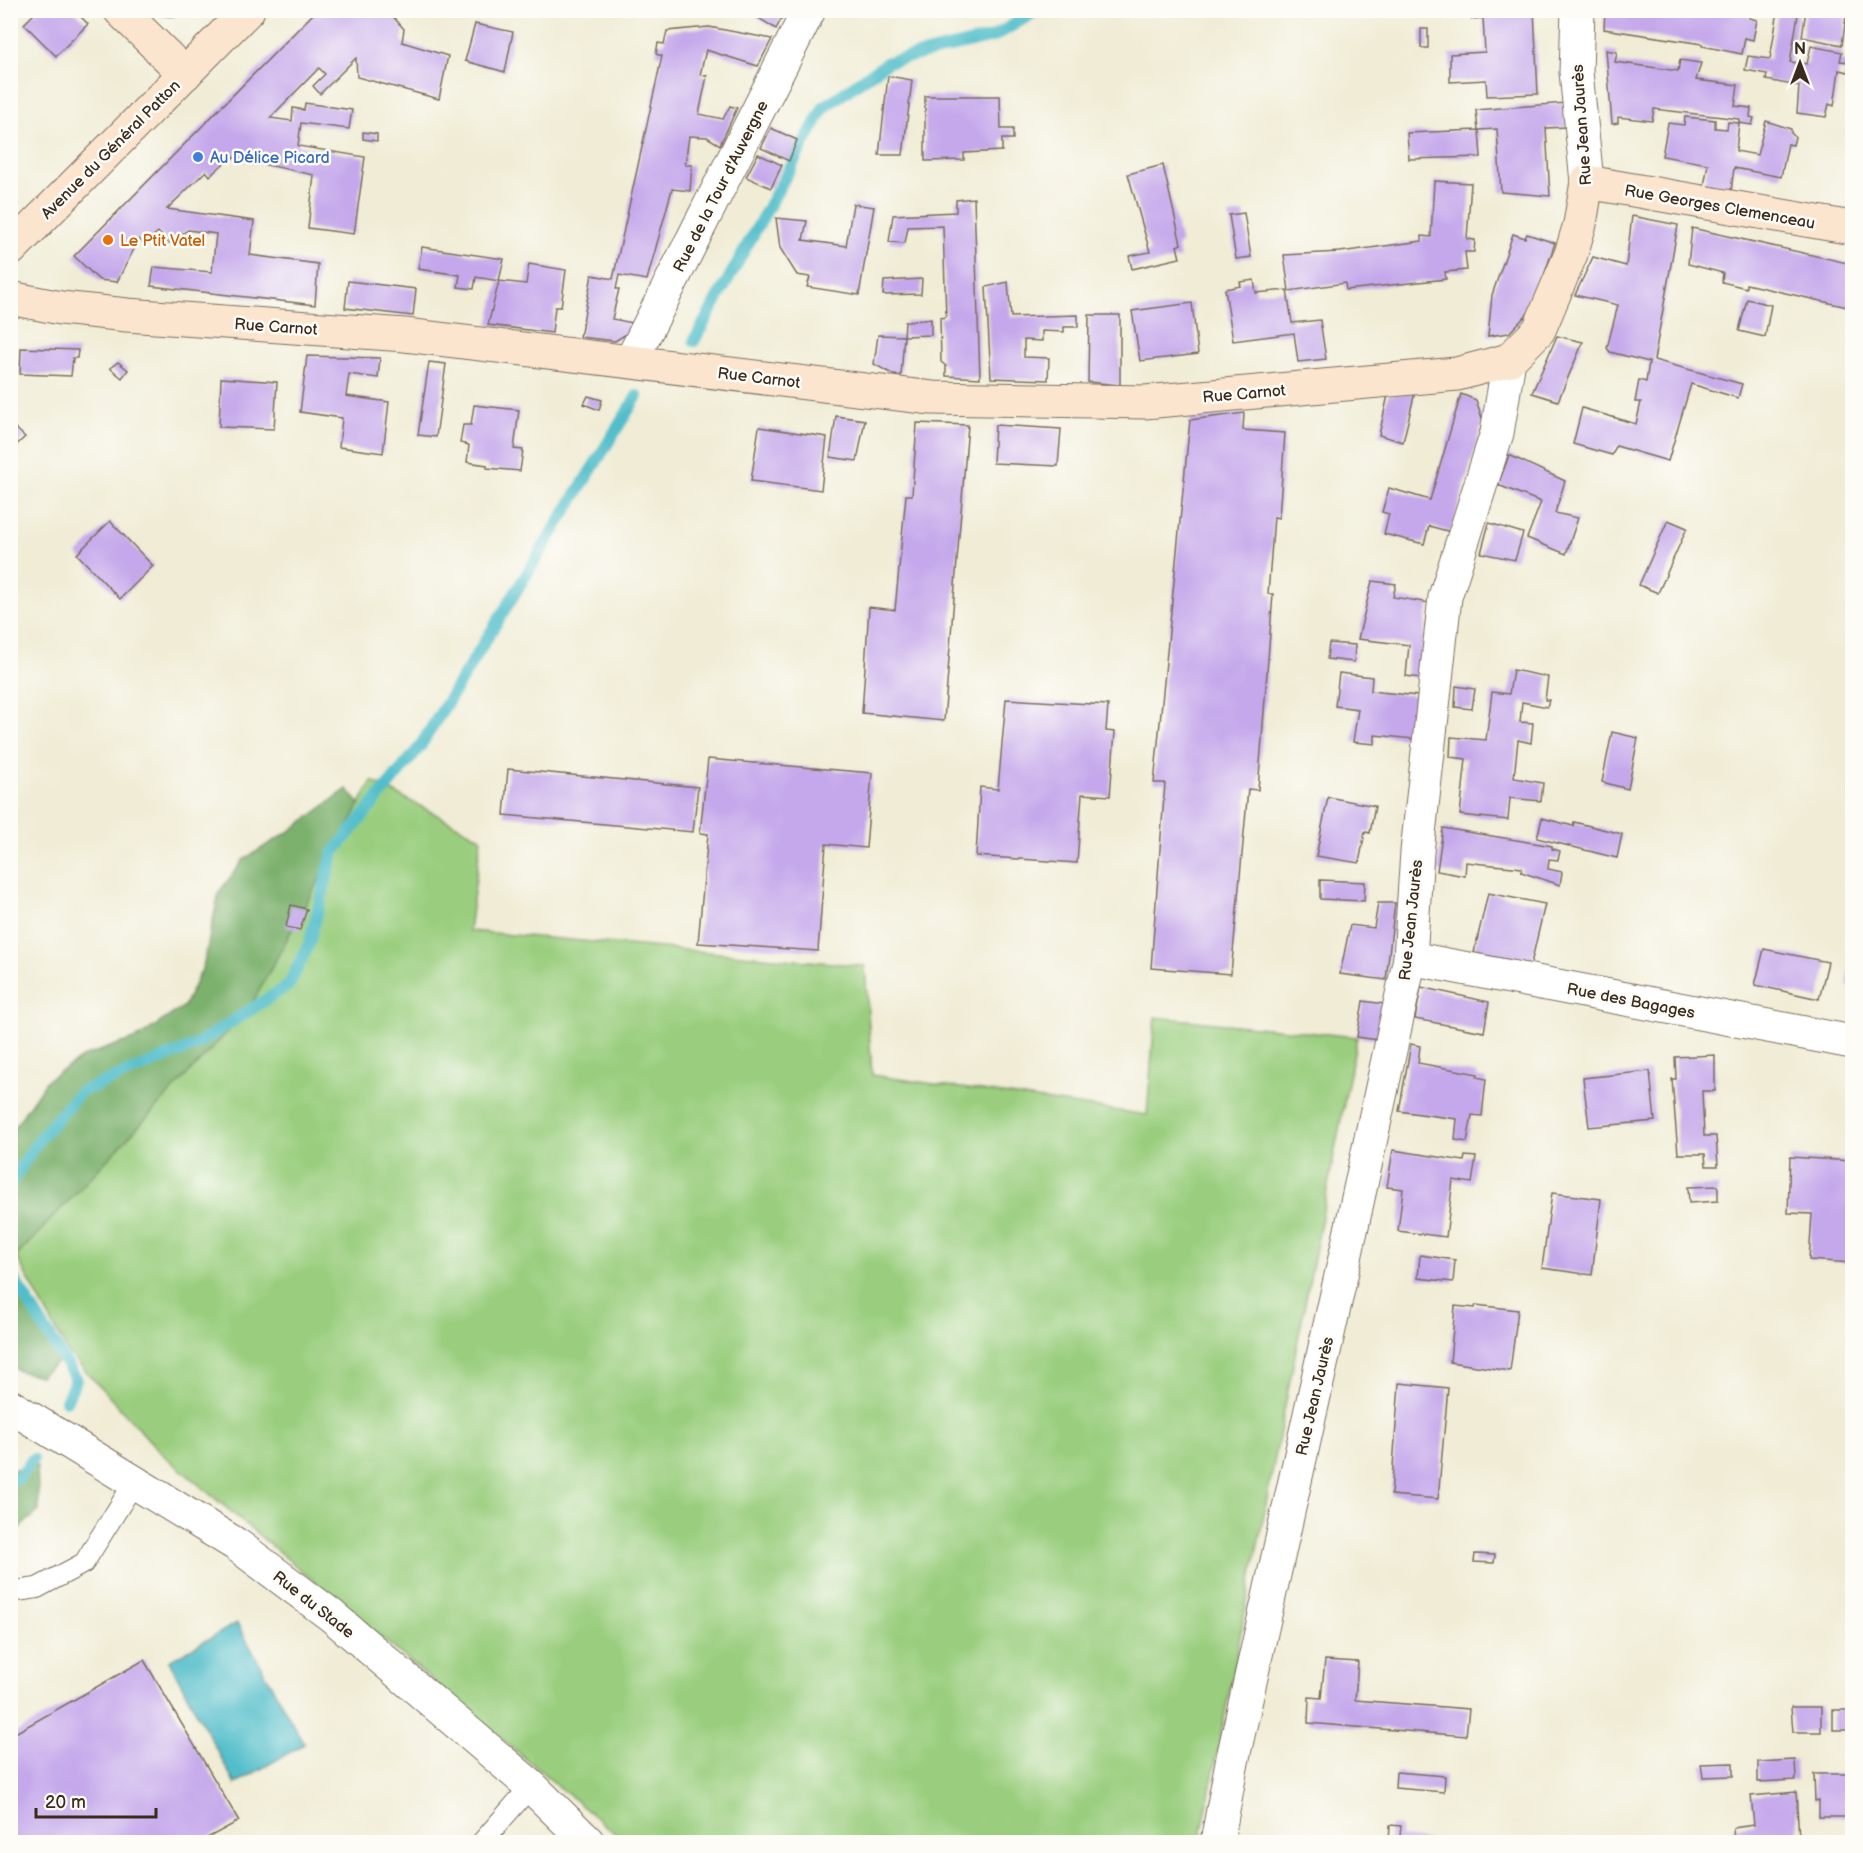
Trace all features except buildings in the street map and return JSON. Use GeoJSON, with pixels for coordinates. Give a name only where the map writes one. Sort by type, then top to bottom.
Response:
{"type":"FeatureCollection","features":[{"type":"Feature","properties":{"kind":"street"},"geometry":{"type":"LineString","coordinates":[[120,10],[185,74]]}},
{"type":"Feature","properties":{"kind":"street","name":"Avenue du Général Patton"},"geometry":{"type":"LineString","coordinates":[[10,250],[248,10]]}},
{"type":"Feature","properties":{"kind":"street","name":"Rue de la Tour d'Auvergne"},"geometry":{"type":"LineString","coordinates":[[631,361],[809,10]]}},
{"type":"Feature","properties":{"kind":"street","name":"Rue Jean Jaurès"},"geometry":{"type":"LineString","coordinates":[[1217,1842],[1232,1762],[1345,1260],[1410,957],[1417,852],[1445,597],[1497,433],[1509,360],[1539,330],[1571,254],[1580,224],[1587,182],[1576,72],[1578,10]]}},
{"type":"Feature","properties":{"kind":"street","name":"Rue Georges Clemenceau"},"geometry":{"type":"LineString","coordinates":[[1587,182],[1852,228]]}},
{"type":"Feature","properties":{"kind":"street","name":"Rue Carnot"},"geometry":{"type":"LineString","coordinates":[[10,298],[61,308],[127,315],[405,335],[932,398],[1145,402],[1457,374],[1509,360]]}},
{"type":"Feature","properties":{"kind":"street","name":"Rue des Bagages"},"geometry":{"type":"LineString","coordinates":[[1410,957],[1852,1042]]}},
{"type":"Feature","properties":{"kind":"street","name":"Rue du Stade"},"geometry":{"type":"LineString","coordinates":[[10,1406],[237,1545],[332,1616],[531,1786],[588,1842]]}},
{"type":"Feature","properties":{"kind":"lane"},"geometry":{"type":"LineString","coordinates":[[10,1592],[37,1588],[84,1563],[134,1483]]}},
{"type":"Feature","properties":{"kind":"lane"},"geometry":{"type":"LineString","coordinates":[[482,1842],[531,1786]]}},
{"type":"Feature","properties":{"kind":"green space"},"geometry":{"type":"Polygon","coordinates":[[[372,781],[481,838],[469,931],[865,966],[872,1075],[1147,1115],[1155,1017],[1357,1037],[1200,1842],[625,1842],[161,1453],[68,1352],[11,1247],[249,1009],[372,781]]]}},
{"type":"Feature","properties":{"kind":"green space"},"geometry":{"type":"Polygon","coordinates":[[[347,789],[360,804],[249,1009],[11,1262],[11,1132],[47,1080],[85,1056],[139,1037],[184,1006],[203,967],[219,892],[244,859],[290,831],[347,789]]]}},
{"type":"Feature","properties":{"kind":"green space"},"geometry":{"type":"Polygon","coordinates":[[[10,1281],[55,1334],[62,1359],[40,1376],[19,1371],[11,1366],[10,1281]]]}},
{"type":"Feature","properties":{"kind":"green space"},"geometry":{"type":"Polygon","coordinates":[[[37,1466],[39,1511],[11,1535],[11,1470],[37,1466]]]}},
{"type":"Feature","properties":{"kind":"water"},"geometry":{"type":"Polygon","coordinates":[[[237,1623],[304,1744],[235,1784],[169,1661],[237,1623]]]}},
{"type":"Feature","properties":{"kind":"waterway"},"geometry":{"type":"LineString","coordinates":[[694,341],[824,107],[888,62],[993,37],[1038,10]]}},
{"type":"Feature","properties":{"kind":"waterway"},"geometry":{"type":"LineString","coordinates":[[10,1184],[40,1138],[80,1092],[194,1046],[289,985],[309,944],[333,853],[419,748],[637,396]]}},
{"type":"Feature","properties":{"kind":"waterway"},"geometry":{"type":"LineString","coordinates":[[10,1273],[76,1379],[66,1401]]}},
{"type":"Feature","properties":{"kind":"waterway"},"geometry":{"type":"LineString","coordinates":[[10,1481],[19,1478],[33,1459]]}},
{"type":"Feature","properties":{"kind":"place","name":"Au Délice Picard"},"geometry":{"type":"Point","coordinates":[198,157]}},
{"type":"Feature","properties":{"kind":"place","name":"Le Ptit Vatel"},"geometry":{"type":"Point","coordinates":[108,240]}}]}
